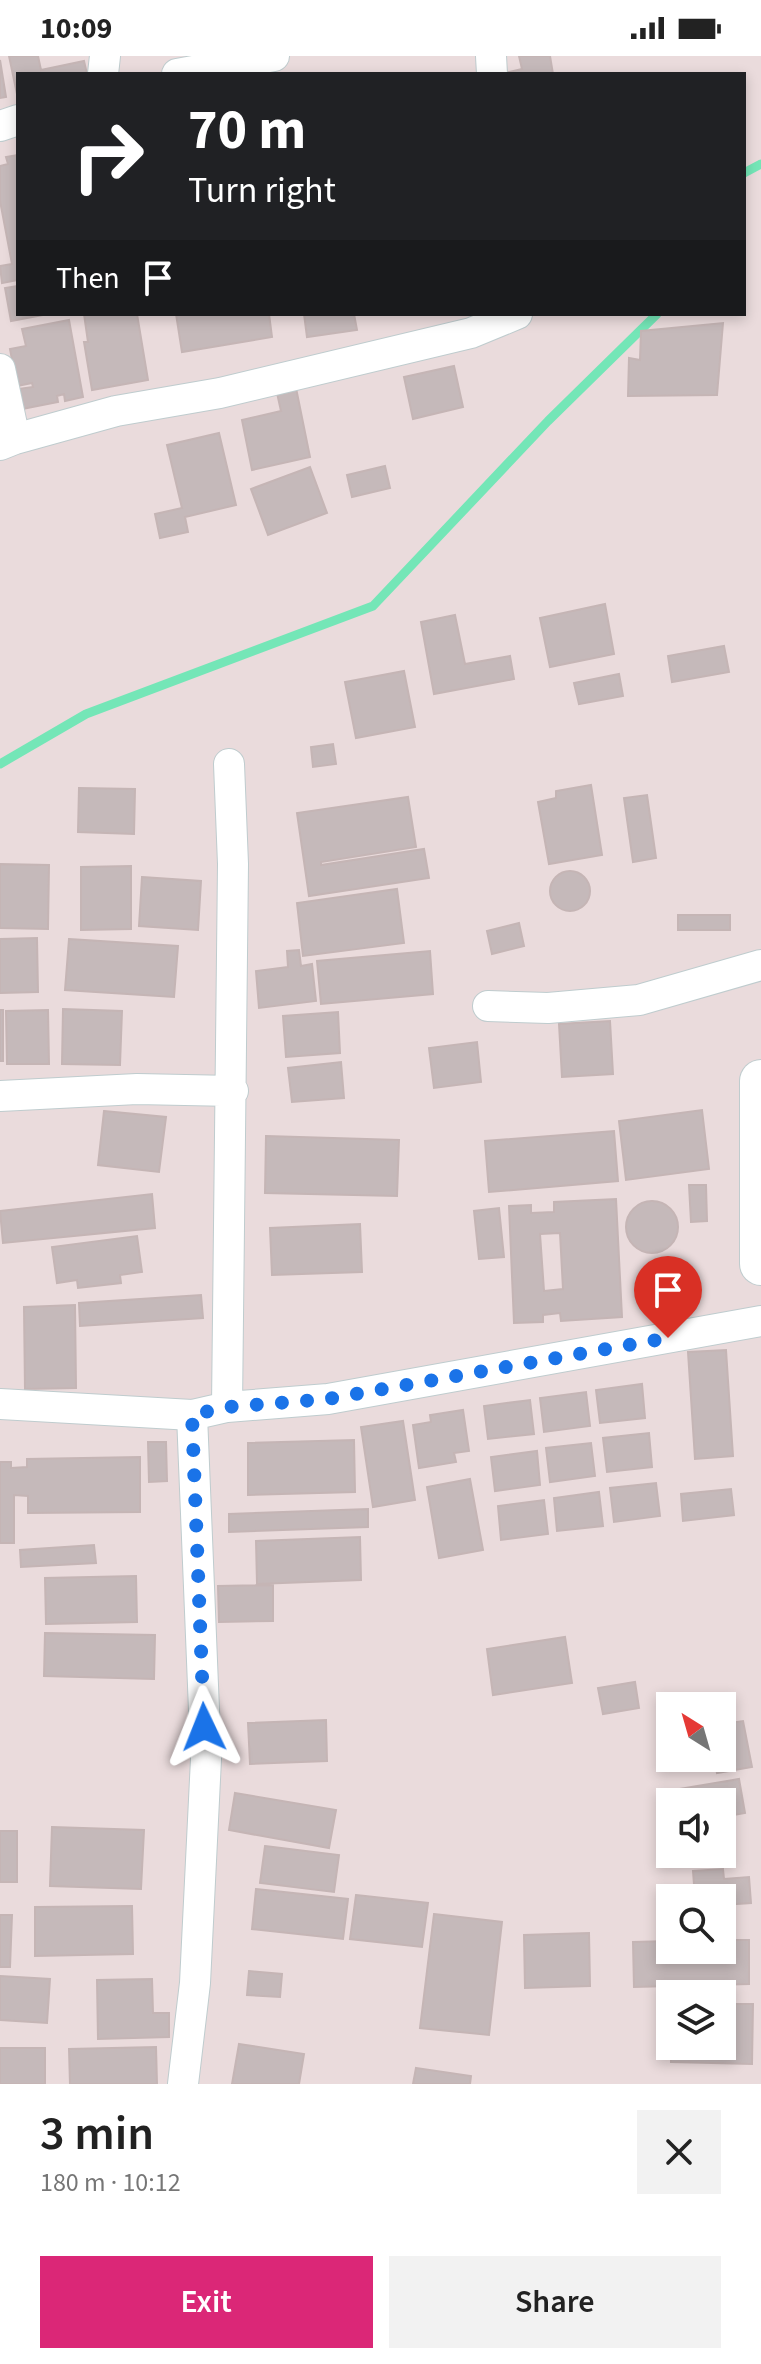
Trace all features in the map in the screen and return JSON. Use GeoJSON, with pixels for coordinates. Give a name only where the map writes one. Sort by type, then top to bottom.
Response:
{"type":"FeatureCollection","features":[{"type":"Feature","properties":{"kind":"main road"},"geometry":{"type":"LineString","coordinates":[[761,1081],[761,1264]]}},
{"type":"Feature","properties":{"kind":"street"},"geometry":{"type":"LineString","coordinates":[[188,72],[274,56]]}},
{"type":"Feature","properties":{"kind":"street"},"geometry":{"type":"LineString","coordinates":[[0,369],[7,442],[116,411],[220,393],[471,333],[512,316]]}},
{"type":"Feature","properties":{"kind":"street"},"geometry":{"type":"LineString","coordinates":[[227,1407],[233,1091],[233,864],[229,764]]}},
{"type":"Feature","properties":{"kind":"street"},"geometry":{"type":"LineString","coordinates":[[488,1006],[548,1008],[639,1000],[761,965]]}},
{"type":"Feature","properties":{"kind":"street"},"geometry":{"type":"LineString","coordinates":[[0,1096],[137,1089],[233,1091]]}},
{"type":"Feature","properties":{"kind":"street"},"geometry":{"type":"LineString","coordinates":[[0,1404],[192,1415],[227,1407],[328,1399],[761,1321]]}},
{"type":"Feature","properties":{"kind":"street"},"geometry":{"type":"LineString","coordinates":[[183,2084],[195,1983],[206,1759],[192,1415]]}},
{"type":"Feature","properties":{"kind":"building"},"geometry":{"type":"Polygon","coordinates":[[[9,56],[38,56],[41,70],[84,61],[87,72],[16,72],[16,89],[9,56]]]}},
{"type":"Feature","properties":{"kind":"building"},"geometry":{"type":"Polygon","coordinates":[[[519,56],[550,56],[553,72],[509,72],[522,69],[519,56]]]}},
{"type":"Feature","properties":{"kind":"building"},"geometry":{"type":"Polygon","coordinates":[[[0,60],[6,97],[0,98],[0,60]]]}},
{"type":"Feature","properties":{"kind":"building"},"geometry":{"type":"Polygon","coordinates":[[[16,155],[16,280],[2,283],[0,266],[12,264],[0,201],[0,166],[8,164],[6,157],[16,155]]]}},
{"type":"Feature","properties":{"kind":"building"},"geometry":{"type":"Polygon","coordinates":[[[16,286],[16,316],[37,316],[11,321],[5,288],[16,286]]]}},
{"type":"Feature","properties":{"kind":"building"},"geometry":{"type":"Polygon","coordinates":[[[84,316],[137,316],[148,380],[92,390],[84,342],[88,342],[84,316]]]}},
{"type":"Feature","properties":{"kind":"building"},"geometry":{"type":"Polygon","coordinates":[[[176,316],[269,316],[272,337],[182,352],[176,316]]]}},
{"type":"Feature","properties":{"kind":"building"},"geometry":{"type":"Polygon","coordinates":[[[304,316],[354,316],[357,330],[307,337],[304,316]]]}},
{"type":"Feature","properties":{"kind":"building"},"geometry":{"type":"Polygon","coordinates":[[[69,320],[83,397],[65,401],[64,394],[57,396],[58,402],[22,409],[18,389],[33,387],[32,383],[17,386],[10,349],[26,346],[22,329],[69,320]]]}},
{"type":"Feature","properties":{"kind":"building"},"geometry":{"type":"Polygon","coordinates":[[[723,323],[717,395],[628,396],[629,358],[640,360],[641,331],[723,323]]]}},
{"type":"Feature","properties":{"kind":"building"},"geometry":{"type":"Polygon","coordinates":[[[454,366],[463,407],[413,419],[404,377],[454,366]]]}},
{"type":"Feature","properties":{"kind":"building"},"geometry":{"type":"Polygon","coordinates":[[[296,388],[310,457],[252,470],[242,420],[281,411],[277,393],[296,388]]]}},
{"type":"Feature","properties":{"kind":"building"},"geometry":{"type":"Polygon","coordinates":[[[219,433],[236,505],[185,517],[188,532],[160,538],[155,514],[182,508],[167,445],[219,433]]]}},
{"type":"Feature","properties":{"kind":"building"},"geometry":{"type":"Polygon","coordinates":[[[385,466],[390,488],[352,497],[347,475],[385,466]]]}},
{"type":"Feature","properties":{"kind":"building"},"geometry":{"type":"Polygon","coordinates":[[[310,467],[327,513],[268,535],[251,489],[310,467]]]}},
{"type":"Feature","properties":{"kind":"building"},"geometry":{"type":"Polygon","coordinates":[[[605,604],[614,654],[550,667],[540,618],[605,604]]]}},
{"type":"Feature","properties":{"kind":"building"},"geometry":{"type":"Polygon","coordinates":[[[455,615],[465,664],[510,656],[514,679],[434,694],[421,622],[455,615]]]}},
{"type":"Feature","properties":{"kind":"building"},"geometry":{"type":"Polygon","coordinates":[[[724,646],[729,672],[672,682],[668,656],[724,646]]]}},
{"type":"Feature","properties":{"kind":"building"},"geometry":{"type":"Polygon","coordinates":[[[404,671],[415,727],[356,738],[345,682],[404,671]]]}},
{"type":"Feature","properties":{"kind":"building"},"geometry":{"type":"Polygon","coordinates":[[[619,674],[623,696],[579,704],[574,683],[619,674]]]}},
{"type":"Feature","properties":{"kind":"building"},"geometry":{"type":"Polygon","coordinates":[[[333,744],[336,764],[313,767],[311,747],[333,744]]]}},
{"type":"Feature","properties":{"kind":"building"},"geometry":{"type":"Polygon","coordinates":[[[591,785],[602,855],[549,864],[538,802],[556,798],[556,791],[591,785]]]}},
{"type":"Feature","properties":{"kind":"building"},"geometry":{"type":"Polygon","coordinates":[[[79,788],[135,789],[134,834],[78,832],[79,788]]]}},
{"type":"Feature","properties":{"kind":"building"},"geometry":{"type":"Polygon","coordinates":[[[647,795],[656,858],[633,862],[624,798],[647,795]]]}},
{"type":"Feature","properties":{"kind":"building"},"geometry":{"type":"Polygon","coordinates":[[[408,797],[416,847],[321,862],[321,865],[424,849],[429,878],[309,896],[297,813],[408,797]]]}},
{"type":"Feature","properties":{"kind":"building"},"geometry":{"type":"Polygon","coordinates":[[[0,864],[49,865],[48,929],[0,928],[0,864]]]}},
{"type":"Feature","properties":{"kind":"building"},"geometry":{"type":"Polygon","coordinates":[[[131,866],[131,929],[81,930],[81,867],[131,866]]]}},
{"type":"Feature","properties":{"kind":"building"},"geometry":{"type":"Polygon","coordinates":[[[570,871],[584,877],[590,891],[584,905],[570,911],[556,905],[550,891],[556,877],[570,871]]]}},
{"type":"Feature","properties":{"kind":"building"},"geometry":{"type":"Polygon","coordinates":[[[142,877],[201,881],[198,930],[139,926],[142,877]]]}},
{"type":"Feature","properties":{"kind":"building"},"geometry":{"type":"Polygon","coordinates":[[[397,889],[404,943],[303,956],[297,903],[397,889]]]}},
{"type":"Feature","properties":{"kind":"building"},"geometry":{"type":"Polygon","coordinates":[[[678,915],[730,915],[730,930],[678,930],[678,915]]]}},
{"type":"Feature","properties":{"kind":"building"},"geometry":{"type":"Polygon","coordinates":[[[519,923],[524,946],[492,954],[487,931],[519,923]]]}},
{"type":"Feature","properties":{"kind":"building"},"geometry":{"type":"Polygon","coordinates":[[[37,938],[38,992],[0,993],[0,939],[37,938]]]}},
{"type":"Feature","properties":{"kind":"building"},"geometry":{"type":"Polygon","coordinates":[[[69,939],[178,946],[174,997],[65,990],[69,939]]]}},
{"type":"Feature","properties":{"kind":"building"},"geometry":{"type":"Polygon","coordinates":[[[299,950],[301,966],[312,964],[316,1001],[259,1008],[256,971],[288,967],[287,951],[299,950]]]}},
{"type":"Feature","properties":{"kind":"building"},"geometry":{"type":"Polygon","coordinates":[[[430,951],[433,994],[321,1004],[317,961],[430,951]]]}},
{"type":"Feature","properties":{"kind":"building"},"geometry":{"type":"Polygon","coordinates":[[[63,1009],[122,1011],[120,1065],[62,1064],[63,1009]]]}},
{"type":"Feature","properties":{"kind":"building"},"geometry":{"type":"Polygon","coordinates":[[[0,1010],[3,1010],[3,1061],[0,1061],[0,1010]]]}},
{"type":"Feature","properties":{"kind":"building"},"geometry":{"type":"Polygon","coordinates":[[[48,1010],[49,1064],[7,1064],[6,1011],[48,1010]]]}},
{"type":"Feature","properties":{"kind":"building"},"geometry":{"type":"Polygon","coordinates":[[[338,1012],[340,1053],[286,1057],[283,1016],[338,1012]]]}},
{"type":"Feature","properties":{"kind":"building"},"geometry":{"type":"Polygon","coordinates":[[[610,1021],[613,1074],[562,1077],[559,1024],[610,1021]]]}},
{"type":"Feature","properties":{"kind":"building"},"geometry":{"type":"Polygon","coordinates":[[[477,1042],[481,1082],[434,1088],[429,1048],[477,1042]]]}},
{"type":"Feature","properties":{"kind":"building"},"geometry":{"type":"Polygon","coordinates":[[[341,1062],[344,1098],[292,1102],[288,1068],[341,1062]]]}},
{"type":"Feature","properties":{"kind":"building"},"geometry":{"type":"Polygon","coordinates":[[[702,1110],[709,1169],[626,1180],[619,1121],[702,1110]]]}},
{"type":"Feature","properties":{"kind":"building"},"geometry":{"type":"Polygon","coordinates":[[[104,1111],[166,1117],[159,1172],[98,1165],[104,1111]]]}},
{"type":"Feature","properties":{"kind":"building"},"geometry":{"type":"Polygon","coordinates":[[[614,1131],[618,1181],[489,1192],[485,1141],[614,1131]]]}},
{"type":"Feature","properties":{"kind":"building"},"geometry":{"type":"Polygon","coordinates":[[[266,1136],[399,1140],[397,1196],[265,1193],[266,1136]]]}},
{"type":"Feature","properties":{"kind":"building"},"geometry":{"type":"Polygon","coordinates":[[[689,1185],[706,1185],[707,1221],[691,1222],[689,1185]]]}},
{"type":"Feature","properties":{"kind":"building"},"geometry":{"type":"Polygon","coordinates":[[[152,1194],[155,1228],[3,1243],[0,1211],[152,1194]]]}},
{"type":"Feature","properties":{"kind":"building"},"geometry":{"type":"Polygon","coordinates":[[[616,1199],[622,1317],[561,1321],[560,1313],[543,1315],[543,1322],[514,1323],[509,1206],[531,1205],[531,1213],[554,1212],[554,1202],[616,1199]],[[560,1233],[540,1234],[544,1291],[563,1289],[560,1233]]]}},
{"type":"Feature","properties":{"kind":"building"},"geometry":{"type":"Polygon","coordinates":[[[652,1201],[670,1209],[678,1227],[670,1245],[652,1253],[634,1245],[626,1227],[634,1209],[652,1201]]]}},
{"type":"Feature","properties":{"kind":"building"},"geometry":{"type":"Polygon","coordinates":[[[499,1208],[504,1257],[479,1259],[474,1211],[499,1208]]]}},
{"type":"Feature","properties":{"kind":"building"},"geometry":{"type":"Polygon","coordinates":[[[360,1224],[362,1272],[272,1275],[270,1228],[360,1224]]]}},
{"type":"Feature","properties":{"kind":"building"},"geometry":{"type":"Polygon","coordinates":[[[137,1236],[142,1272],[120,1275],[121,1283],[78,1288],[77,1280],[57,1283],[52,1247],[137,1236]]]}},
{"type":"Feature","properties":{"kind":"building"},"geometry":{"type":"Polygon","coordinates":[[[201,1295],[203,1318],[80,1326],[79,1303],[201,1295]]]}},
{"type":"Feature","properties":{"kind":"building"},"geometry":{"type":"Polygon","coordinates":[[[75,1305],[76,1388],[25,1389],[24,1307],[75,1305]]]}},
{"type":"Feature","properties":{"kind":"building"},"geometry":{"type":"Polygon","coordinates":[[[726,1350],[733,1456],[695,1459],[688,1352],[726,1350]]]}},
{"type":"Feature","properties":{"kind":"building"},"geometry":{"type":"Polygon","coordinates":[[[642,1384],[645,1418],[600,1423],[596,1390],[642,1384]]]}},
{"type":"Feature","properties":{"kind":"building"},"geometry":{"type":"Polygon","coordinates":[[[586,1392],[590,1426],[544,1432],[540,1398],[586,1392]]]}},
{"type":"Feature","properties":{"kind":"building"},"geometry":{"type":"Polygon","coordinates":[[[530,1400],[534,1434],[488,1439],[484,1406],[530,1400]]]}},
{"type":"Feature","properties":{"kind":"building"},"geometry":{"type":"Polygon","coordinates":[[[463,1410],[469,1451],[454,1453],[456,1462],[419,1468],[413,1425],[431,1422],[430,1415],[463,1410]]]}},
{"type":"Feature","properties":{"kind":"building"},"geometry":{"type":"Polygon","coordinates":[[[403,1421],[415,1500],[373,1507],[361,1427],[403,1421]]]}},
{"type":"Feature","properties":{"kind":"building"},"geometry":{"type":"Polygon","coordinates":[[[649,1433],[652,1467],[607,1472],[603,1438],[649,1433]]]}},
{"type":"Feature","properties":{"kind":"building"},"geometry":{"type":"Polygon","coordinates":[[[354,1440],[355,1492],[248,1495],[248,1443],[354,1440]]]}},
{"type":"Feature","properties":{"kind":"building"},"geometry":{"type":"Polygon","coordinates":[[[148,1442],[166,1442],[167,1481],[149,1482],[148,1442]]]}},
{"type":"Feature","properties":{"kind":"building"},"geometry":{"type":"Polygon","coordinates":[[[591,1443],[595,1476],[550,1482],[546,1448],[591,1443]]]}},
{"type":"Feature","properties":{"kind":"building"},"geometry":{"type":"Polygon","coordinates":[[[537,1451],[540,1485],[495,1491],[491,1457],[537,1451]]]}},
{"type":"Feature","properties":{"kind":"building"},"geometry":{"type":"Polygon","coordinates":[[[140,1457],[140,1512],[28,1513],[28,1496],[14,1495],[14,1543],[0,1543],[0,1462],[11,1462],[11,1468],[27,1467],[27,1459],[140,1457]]]}},
{"type":"Feature","properties":{"kind":"building"},"geometry":{"type":"Polygon","coordinates":[[[470,1479],[483,1550],[439,1558],[427,1487],[470,1479]]]}},
{"type":"Feature","properties":{"kind":"building"},"geometry":{"type":"Polygon","coordinates":[[[656,1483],[660,1516],[614,1522],[610,1488],[656,1483]]]}},
{"type":"Feature","properties":{"kind":"building"},"geometry":{"type":"Polygon","coordinates":[[[731,1489],[734,1515],[683,1521],[681,1494],[731,1489]]]}},
{"type":"Feature","properties":{"kind":"building"},"geometry":{"type":"Polygon","coordinates":[[[599,1492],[603,1526],[557,1531],[554,1498],[599,1492]]]}},
{"type":"Feature","properties":{"kind":"building"},"geometry":{"type":"Polygon","coordinates":[[[544,1500],[548,1534],[501,1540],[498,1506],[544,1500]]]}},
{"type":"Feature","properties":{"kind":"building"},"geometry":{"type":"Polygon","coordinates":[[[368,1509],[368,1527],[229,1532],[229,1514],[368,1509]]]}},
{"type":"Feature","properties":{"kind":"building"},"geometry":{"type":"Polygon","coordinates":[[[360,1537],[361,1580],[257,1584],[256,1541],[360,1537]]]}},
{"type":"Feature","properties":{"kind":"building"},"geometry":{"type":"Polygon","coordinates":[[[94,1545],[96,1563],[21,1567],[20,1550],[94,1545]]]}},
{"type":"Feature","properties":{"kind":"building"},"geometry":{"type":"Polygon","coordinates":[[[136,1576],[137,1622],[46,1624],[45,1578],[136,1576]]]}},
{"type":"Feature","properties":{"kind":"building"},"geometry":{"type":"Polygon","coordinates":[[[273,1585],[273,1621],[219,1622],[218,1586],[273,1585]]]}},
{"type":"Feature","properties":{"kind":"building"},"geometry":{"type":"Polygon","coordinates":[[[45,1633],[155,1635],[154,1679],[44,1676],[45,1633]]]}},
{"type":"Feature","properties":{"kind":"building"},"geometry":{"type":"Polygon","coordinates":[[[565,1637],[572,1683],[493,1695],[487,1649],[565,1637]]]}},
{"type":"Feature","properties":{"kind":"building"},"geometry":{"type":"Polygon","coordinates":[[[635,1682],[639,1708],[603,1714],[598,1688],[635,1682]]]}},
{"type":"Feature","properties":{"kind":"building"},"geometry":{"type":"Polygon","coordinates":[[[326,1720],[327,1761],[250,1764],[248,1723],[326,1720]]]}},
{"type":"Feature","properties":{"kind":"building"},"geometry":{"type":"Polygon","coordinates":[[[743,1721],[752,1767],[736,1770],[736,1722],[743,1721]]]}},
{"type":"Feature","properties":{"kind":"building"},"geometry":{"type":"Polygon","coordinates":[[[739,1779],[745,1813],[736,1815],[736,1788],[685,1788],[739,1779]]]}},
{"type":"Feature","properties":{"kind":"building"},"geometry":{"type":"Polygon","coordinates":[[[235,1793],[336,1810],[329,1848],[229,1830],[235,1793]]]}},
{"type":"Feature","properties":{"kind":"building"},"geometry":{"type":"Polygon","coordinates":[[[52,1827],[144,1830],[141,1889],[50,1886],[52,1827]]]}},
{"type":"Feature","properties":{"kind":"building"},"geometry":{"type":"Polygon","coordinates":[[[0,1831],[17,1831],[17,1882],[0,1882],[0,1831]]]}},
{"type":"Feature","properties":{"kind":"building"},"geometry":{"type":"Polygon","coordinates":[[[265,1846],[339,1855],[334,1892],[260,1883],[265,1846]]]}},
{"type":"Feature","properties":{"kind":"building"},"geometry":{"type":"Polygon","coordinates":[[[723,1869],[724,1879],[749,1877],[751,1903],[736,1904],[736,1884],[694,1884],[693,1871],[723,1869]]]}},
{"type":"Feature","properties":{"kind":"building"},"geometry":{"type":"Polygon","coordinates":[[[256,1889],[348,1899],[343,1939],[252,1929],[256,1889]]]}},
{"type":"Feature","properties":{"kind":"building"},"geometry":{"type":"Polygon","coordinates":[[[356,1895],[428,1903],[422,1947],[350,1939],[356,1895]]]}},
{"type":"Feature","properties":{"kind":"building"},"geometry":{"type":"Polygon","coordinates":[[[132,1906],[133,1954],[35,1956],[35,1907],[132,1906]]]}},
{"type":"Feature","properties":{"kind":"building"},"geometry":{"type":"Polygon","coordinates":[[[434,1914],[502,1922],[489,2035],[420,2028],[434,1914]]]}},
{"type":"Feature","properties":{"kind":"building"},"geometry":{"type":"Polygon","coordinates":[[[0,1915],[12,1915],[10,1967],[0,1967],[0,1915]]]}},
{"type":"Feature","properties":{"kind":"building"},"geometry":{"type":"Polygon","coordinates":[[[589,1933],[590,1986],[525,1988],[524,1935],[589,1933]]]}},
{"type":"Feature","properties":{"kind":"building"},"geometry":{"type":"Polygon","coordinates":[[[736,1940],[749,1940],[749,1984],[736,1984],[736,1980],[656,1980],[656,1986],[634,1987],[633,1942],[656,1941],[656,1964],[736,1964],[736,1940]]]}},
{"type":"Feature","properties":{"kind":"building"},"geometry":{"type":"Polygon","coordinates":[[[249,1971],[282,1974],[280,1997],[247,1995],[249,1971]]]}},
{"type":"Feature","properties":{"kind":"building"},"geometry":{"type":"Polygon","coordinates":[[[0,1976],[50,1979],[47,2023],[0,2020],[0,1976]]]}},
{"type":"Feature","properties":{"kind":"building"},"geometry":{"type":"Polygon","coordinates":[[[152,1979],[153,2013],[169,2013],[169,2037],[98,2039],[97,1980],[152,1979]]]}},
{"type":"Feature","properties":{"kind":"building"},"geometry":{"type":"Polygon","coordinates":[[[736,2004],[753,2004],[752,2064],[671,2062],[736,2060],[736,2004]]]}},
{"type":"Feature","properties":{"kind":"building"},"geometry":{"type":"Polygon","coordinates":[[[239,2044],[304,2054],[299,2084],[232,2084],[239,2044]]]}},
{"type":"Feature","properties":{"kind":"building"},"geometry":{"type":"Polygon","coordinates":[[[156,2047],[157,2084],[70,2084],[69,2049],[156,2047]]]}},
{"type":"Feature","properties":{"kind":"building"},"geometry":{"type":"Polygon","coordinates":[[[0,2048],[45,2048],[45,2084],[0,2084],[0,2048]]]}},
{"type":"Feature","properties":{"kind":"building"},"geometry":{"type":"Polygon","coordinates":[[[416,2068],[471,2076],[470,2084],[413,2084],[416,2068]]]}},
{"type":"Feature","properties":{"kind":"waterway"},"geometry":{"type":"LineString","coordinates":[[746,172],[761,164]]}},
{"type":"Feature","properties":{"kind":"waterway"},"geometry":{"type":"LineString","coordinates":[[0,764],[86,714],[373,606],[548,421],[655,316]]}},
{"type":"Feature","properties":{"kind":"route"},"geometry":{"type":"LineString","coordinates":[[204,1727],[192,1415],[227,1407],[328,1399],[668,1338]]}}]}
